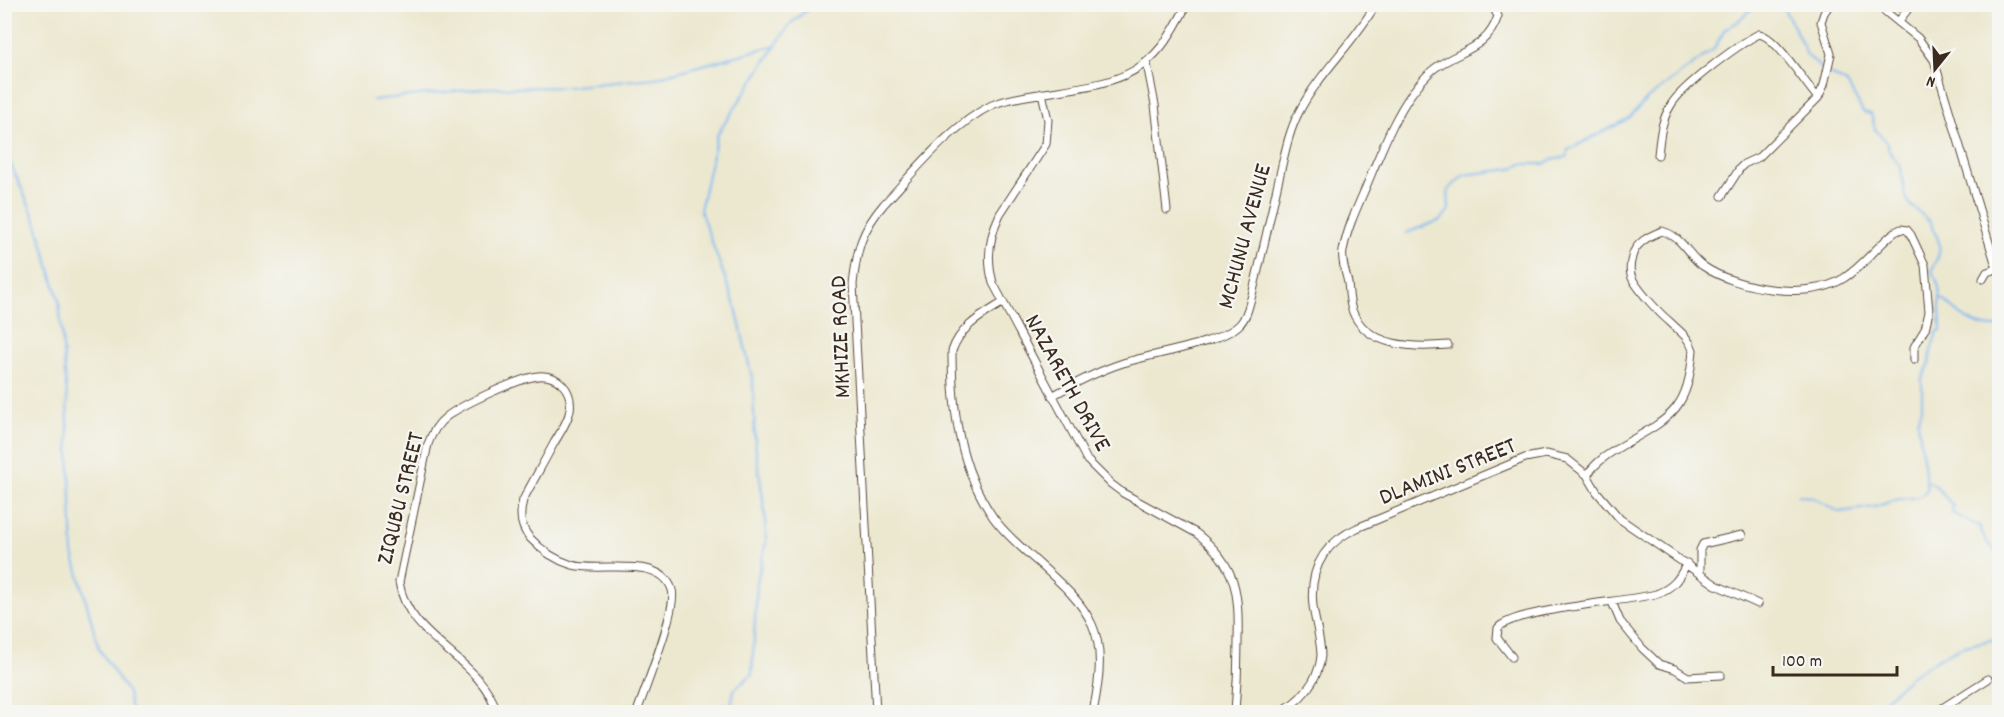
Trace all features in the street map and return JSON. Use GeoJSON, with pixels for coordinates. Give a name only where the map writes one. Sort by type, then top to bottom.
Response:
{"type":"FeatureCollection","features":[{"type":"Feature","properties":{"kind":"street","name":"MKHIZE ROAD"},"geometry":{"type":"LineString","coordinates":[[876,712],[853,284],[860,241],[884,204],[959,128],[977,113],[993,105],[1042,93],[1106,84],[1127,75],[1147,64],[1166,43],[1187,4]]}},
{"type":"Feature","properties":{"kind":"street","name":"MCHUNU AVENUE"},"geometry":{"type":"LineString","coordinates":[[1052,396],[1085,378],[1122,363],[1210,340],[1226,334],[1241,324],[1252,295],[1291,131],[1306,98],[1365,24],[1376,4]]}},
{"type":"Feature","properties":{"kind":"street"},"geometry":{"type":"LineString","coordinates":[[1448,345],[1425,347],[1402,345],[1386,341],[1368,330],[1352,310],[1342,255],[1349,229],[1392,124],[1414,90],[1436,67],[1479,44],[1490,35],[1498,16],[1491,4]]}},
{"type":"Feature","properties":{"kind":"street"},"geometry":{"type":"LineString","coordinates":[[1876,4],[1918,38],[1934,60],[1998,268],[1987,273],[1983,279]]}},
{"type":"Feature","properties":{"kind":"street"},"geometry":{"type":"LineString","coordinates":[[1898,22],[1912,4]]}},
{"type":"Feature","properties":{"kind":"street"},"geometry":{"type":"LineString","coordinates":[[1722,196],[1740,168],[1759,157],[1818,98],[1824,86],[1831,54],[1822,28],[1822,17],[1828,6]]}},
{"type":"Feature","properties":{"kind":"street"},"geometry":{"type":"LineString","coordinates":[[1658,155],[1662,126],[1672,102],[1693,82],[1759,34],[1766,35],[1776,45],[1818,98]]}},
{"type":"Feature","properties":{"kind":"street"},"geometry":{"type":"LineString","coordinates":[[1147,64],[1155,105],[1167,210]]}},
{"type":"Feature","properties":{"kind":"street","name":"NAZARETH DRIVE"},"geometry":{"type":"LineString","coordinates":[[1042,93],[1048,120],[1046,144],[1000,214],[994,227],[989,247],[992,279],[1002,303],[1087,460],[1105,479],[1123,493],[1205,539],[1226,565],[1236,586],[1238,604],[1235,712]]}},
{"type":"Feature","properties":{"kind":"street"},"geometry":{"type":"LineString","coordinates":[[1587,475],[1593,466],[1606,455],[1670,416],[1678,407],[1688,386],[1693,350],[1691,345],[1686,336],[1659,311],[1632,279],[1630,272],[1633,252],[1639,244],[1662,231],[1674,237],[1702,265],[1718,275],[1762,289],[1806,290],[1842,280],[1895,232],[1901,229],[1907,230],[1916,243],[1925,265],[1929,312],[1925,329],[1914,347],[1914,360]]}},
{"type":"Feature","properties":{"kind":"street"},"geometry":{"type":"LineString","coordinates":[[1002,303],[964,329],[952,351],[957,430],[968,471],[994,518],[1022,548],[1063,584],[1093,624],[1098,638],[1101,663],[1093,712]]}},
{"type":"Feature","properties":{"kind":"street","name":"ZIQUBU STREET"},"geometry":{"type":"LineString","coordinates":[[497,712],[489,693],[475,675],[432,637],[411,613],[405,604],[399,582],[432,433],[445,418],[459,409],[496,391],[538,376],[556,379],[566,387],[570,412],[523,500],[520,515],[524,530],[535,544],[558,559],[585,567],[654,571],[667,580],[672,589],[670,618],[637,712]]}},
{"type":"Feature","properties":{"kind":"street","name":"DLAMINI STREET"},"geometry":{"type":"LineString","coordinates":[[1278,712],[1296,703],[1306,691],[1321,657],[1313,597],[1316,572],[1325,551],[1342,535],[1491,470],[1525,458],[1546,454],[1567,459],[1587,475],[1620,519],[1726,590],[1758,604]]}},
{"type":"Feature","properties":{"kind":"street"},"geometry":{"type":"LineString","coordinates":[[1700,572],[1700,550],[1703,544],[1742,535]]}},
{"type":"Feature","properties":{"kind":"street"},"geometry":{"type":"LineString","coordinates":[[1512,657],[1497,638],[1498,628],[1507,621],[1535,614],[1638,598],[1667,590],[1679,579],[1687,563]]}},
{"type":"Feature","properties":{"kind":"street"},"geometry":{"type":"LineString","coordinates":[[1612,602],[1620,621],[1642,648],[1659,664],[1675,669],[1688,677],[1721,675]]}},
{"type":"Feature","properties":{"kind":"street"},"geometry":{"type":"LineString","coordinates":[[1936,712],[1988,679]]}},
{"type":"Feature","properties":{"kind":"waterway"},"geometry":{"type":"LineString","coordinates":[[730,712],[734,690],[752,674],[757,582],[766,542],[765,513],[755,444],[753,382],[736,308],[700,210],[717,135],[790,24],[814,4]]}},
{"type":"Feature","properties":{"kind":"waterway"},"geometry":{"type":"LineString","coordinates":[[1406,233],[1441,220],[1449,210],[1448,190],[1464,175],[1511,169],[1522,164],[1544,164],[1567,157],[1568,150],[1628,119],[1648,98],[1714,49],[1725,29],[1736,23],[1757,4]]}},
{"type":"Feature","properties":{"kind":"waterway"},"geometry":{"type":"LineString","coordinates":[[1781,4],[1807,55],[1825,72]]}},
{"type":"Feature","properties":{"kind":"waterway"},"geometry":{"type":"LineString","coordinates":[[373,100],[485,88],[566,87],[655,78],[776,45]]}},
{"type":"Feature","properties":{"kind":"waterway"},"geometry":{"type":"LineString","coordinates":[[1830,74],[1847,83],[1863,112],[1871,114],[1875,129],[1887,143],[1889,151],[1901,168],[1905,195],[1910,204],[1931,223],[1939,242],[1939,254],[1932,271],[1940,292],[1941,330],[1937,332],[1930,363],[1922,379],[1922,408],[1918,422],[1926,481],[1935,485],[1953,506],[1952,513],[1979,525],[1986,541],[2000,556]]}},
{"type":"Feature","properties":{"kind":"waterway"},"geometry":{"type":"LineString","coordinates":[[4,149],[36,221],[59,300],[67,399],[73,553],[99,649],[128,693],[131,712]]}},
{"type":"Feature","properties":{"kind":"waterway"},"geometry":{"type":"LineString","coordinates":[[1942,298],[1974,323],[2000,327]]}},
{"type":"Feature","properties":{"kind":"waterway"},"geometry":{"type":"LineString","coordinates":[[1799,495],[1814,498],[1839,512],[1875,507],[1899,499],[1920,497],[1927,490],[1926,482]]}},
{"type":"Feature","properties":{"kind":"waterway"},"geometry":{"type":"LineString","coordinates":[[1863,712],[1881,703],[1910,677],[1939,658],[1961,647],[2000,638]]}},
{"type":"Feature","properties":{"kind":"waterway"},"geometry":{"type":"LineString","coordinates":[[2000,686],[1998,688],[2000,692]]}}]}
